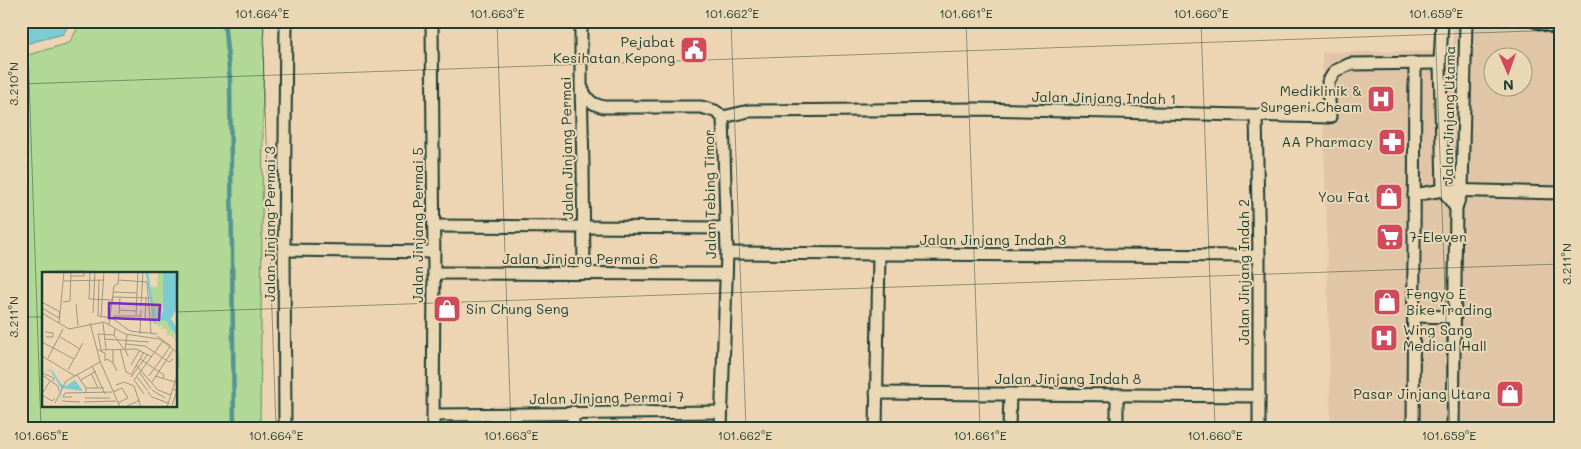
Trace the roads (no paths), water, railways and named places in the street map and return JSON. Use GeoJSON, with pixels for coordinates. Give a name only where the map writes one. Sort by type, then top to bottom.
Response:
{"type":"FeatureCollection","features":[{"type":"Feature","properties":{"kind":"street","name":"Jalan Jinjang Permai 3"},"geometry":{"type":"LineString","coordinates":[[285,428],[286,21]]}},
{"type":"Feature","properties":{"kind":"street","name":"Jalan Jinjang Permai 5"},"geometry":{"type":"LineString","coordinates":[[432,21],[433,428]]}},
{"type":"Feature","properties":{"kind":"street","name":"Jalan Jinjang Permai"},"geometry":{"type":"LineString","coordinates":[[581,21],[580,84],[584,273]]}},
{"type":"Feature","properties":{"kind":"street","name":"Jalan Jinjang Utama"},"geometry":{"type":"LineString","coordinates":[[1442,21],[1440,63],[1443,190],[1456,208]]}},
{"type":"Feature","properties":{"kind":"street","name":"Jalan Jinjang Utama"},"geometry":{"type":"LineString","coordinates":[[1453,428],[1456,208],[1462,190],[1466,21]]}},
{"type":"Feature","properties":{"kind":"street"},"geometry":{"type":"LineString","coordinates":[[1535,21],[1560,29]]}},
{"type":"Feature","properties":{"kind":"street"},"geometry":{"type":"LineString","coordinates":[[1413,428],[1415,63]]}},
{"type":"Feature","properties":{"kind":"street","name":"Jalan Jinjang Indah 1"},"geometry":{"type":"LineString","coordinates":[[723,117],[749,111],[975,109],[1330,117],[1328,82],[1335,71],[1350,64],[1440,63]]}},
{"type":"Feature","properties":{"kind":"street","name":"Jalan Tebing Timor"},"geometry":{"type":"LineString","coordinates":[[580,84],[586,98],[592,104],[598,106],[700,107],[714,111],[723,117],[726,274],[721,428]]}},
{"type":"Feature","properties":{"kind":"street","name":"Jalan Jinjang Indah 2"},"geometry":{"type":"LineString","coordinates":[[1256,116],[1259,256],[1259,428]]}},
{"type":"Feature","properties":{"kind":"street"},"geometry":{"type":"LineString","coordinates":[[1414,195],[1443,190],[1560,193]]}},
{"type":"Feature","properties":{"kind":"street"},"geometry":{"type":"LineString","coordinates":[[434,226],[726,228]]}},
{"type":"Feature","properties":{"kind":"street"},"geometry":{"type":"LineString","coordinates":[[284,250],[434,252]]}},
{"type":"Feature","properties":{"kind":"street","name":"Jalan Jinjang Indah 3"},"geometry":{"type":"LineString","coordinates":[[726,253],[1259,256]]}},
{"type":"Feature","properties":{"kind":"street"},"geometry":{"type":"LineString","coordinates":[[876,428],[879,254]]}},
{"type":"Feature","properties":{"kind":"street","name":"Jalan Jinjang Permai 6"},"geometry":{"type":"LineString","coordinates":[[434,273],[726,274]]}},
{"type":"Feature","properties":{"kind":"street"},"geometry":{"type":"LineString","coordinates":[[1414,316],[1455,317]]}},
{"type":"Feature","properties":{"kind":"street","name":"Jalan Jinjang Indah 8"},"geometry":{"type":"LineString","coordinates":[[876,393],[1259,396]]}},
{"type":"Feature","properties":{"kind":"street"},"geometry":{"type":"LineString","coordinates":[[1009,428],[1010,394]]}},
{"type":"Feature","properties":{"kind":"street"},"geometry":{"type":"LineString","coordinates":[[1117,395],[1117,428]]}},
{"type":"Feature","properties":{"kind":"street"},"geometry":{"type":"LineString","coordinates":[[573,412],[573,428]]}},
{"type":"Feature","properties":{"kind":"street","name":"Jalan Jinjang Permai 7"},"geometry":{"type":"LineString","coordinates":[[433,415],[573,412],[721,412]]}},
{"type":"Feature","properties":{"kind":"water"},"geometry":{"type":"Polygon","coordinates":[[[21,21],[71,21],[63,34],[21,45],[21,21]]]}},
{"type":"Feature","properties":{"kind":"waterway"},"geometry":{"type":"LineString","coordinates":[[224,21],[230,79],[234,428]]}},
{"type":"Feature","properties":{"kind":"place","name":"Pejabat Kesihatan Kepong"},"geometry":{"type":"Point","coordinates":[694,50]}},
{"type":"Feature","properties":{"kind":"place","name":"Mediklinik & Surgeri Cheam"},"geometry":{"type":"Point","coordinates":[1381,99]}},
{"type":"Feature","properties":{"kind":"place","name":"AA Pharmacy"},"geometry":{"type":"Point","coordinates":[1392,142]}},
{"type":"Feature","properties":{"kind":"place","name":"You Fat"},"geometry":{"type":"Point","coordinates":[1389,197]}},
{"type":"Feature","properties":{"kind":"place","name":"7-Eleven"},"geometry":{"type":"Point","coordinates":[1390,237]}},
{"type":"Feature","properties":{"kind":"place","name":"Fengyo E Bike Trading"},"geometry":{"type":"Point","coordinates":[1387,302]}},
{"type":"Feature","properties":{"kind":"place","name":"Sin Chung Seng"},"geometry":{"type":"Point","coordinates":[447,309]}},
{"type":"Feature","properties":{"kind":"place","name":"Wing Sang Medical Hall"},"geometry":{"type":"Point","coordinates":[1384,338]}},
{"type":"Feature","properties":{"kind":"place","name":"Pasar Jinjang Utara"},"geometry":{"type":"Point","coordinates":[1510,394]}}]}
